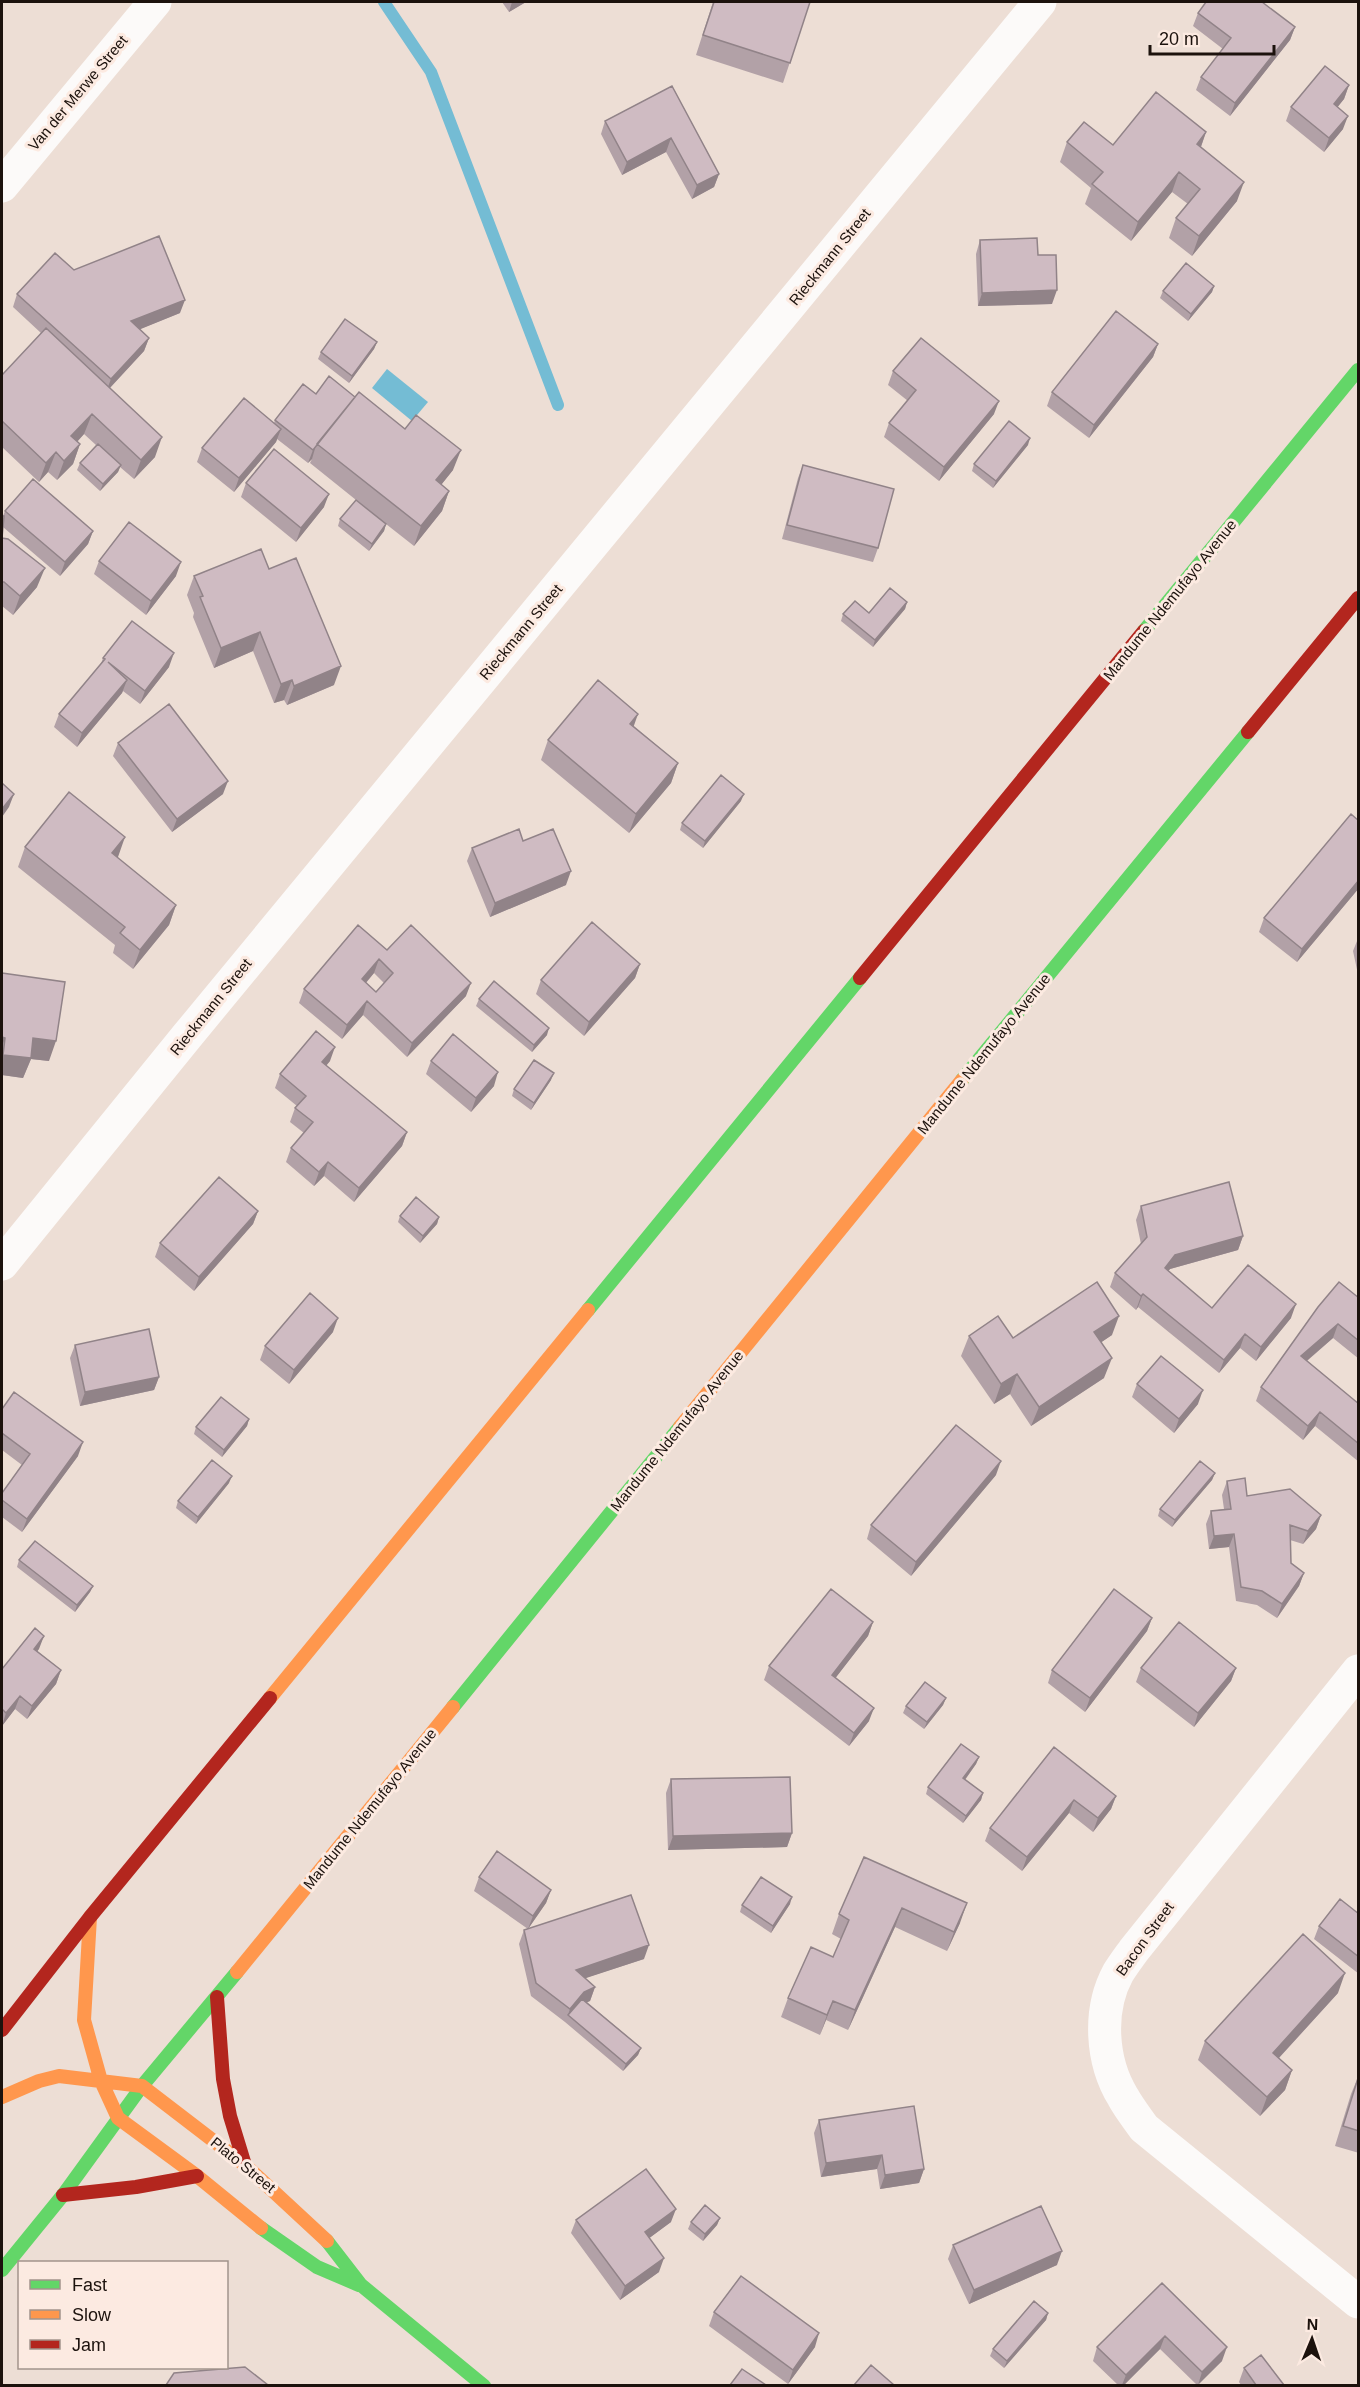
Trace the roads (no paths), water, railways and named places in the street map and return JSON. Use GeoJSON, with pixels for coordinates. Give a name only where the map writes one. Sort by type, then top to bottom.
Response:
{"type":"FeatureCollection","features":[{"type":"Feature","properties":{"kind":"main road","name":"Mandume Ndemufayo Avenue"},"geometry":{"type":"LineString","coordinates":[[2,2030],[90,1917],[1359,369]]}},
{"type":"Feature","properties":{"kind":"main road","name":"Mandume Ndemufayo Avenue"},"geometry":{"type":"LineString","coordinates":[[2,2270],[63,2195],[142,2086],[217,1997],[950,1095],[1359,598]]}},
{"type":"Feature","properties":{"kind":"main road","name":"Plato Street"},"geometry":{"type":"LineString","coordinates":[[90,1917],[84,2020],[101,2081],[118,2118],[198,2176],[278,2242],[317,2266],[361,2285]]}},
{"type":"Feature","properties":{"kind":"main road"},"geometry":{"type":"LineString","coordinates":[[217,1997],[223,2079],[230,2116],[245,2165]]}},
{"type":"Feature","properties":{"kind":"main road"},"geometry":{"type":"LineString","coordinates":[[2,2097],[50,2078],[71,2077],[142,2086]]}},
{"type":"Feature","properties":{"kind":"main road","name":"Plato Street"},"geometry":{"type":"LineString","coordinates":[[142,2086],[245,2165],[309,2222],[331,2245],[361,2285],[484,2385]]}},
{"type":"Feature","properties":{"kind":"main road"},"geometry":{"type":"LineString","coordinates":[[63,2195],[135,2187],[198,2176]]}},
{"type":"Feature","properties":{"kind":"street","name":"Van der Merwe Street"},"geometry":{"type":"LineString","coordinates":[[2,186],[156,2]]}},
{"type":"Feature","properties":{"kind":"street","name":"Rieckmann Street"},"geometry":{"type":"LineString","coordinates":[[2,1264],[194,1027],[1040,2]]}},
{"type":"Feature","properties":{"kind":"street","name":"Bacon Street"},"geometry":{"type":"LineString","coordinates":[[1359,1671],[1134,1950],[1118,1974],[1108,2002],[1105,2034],[1107,2063],[1122,2097],[1144,2127],[1359,2302]]}},
{"type":"Feature","properties":{"kind":"water"},"geometry":{"type":"Polygon","coordinates":[[[387,369],[428,402],[412,421],[372,388],[387,369]]]}},
{"type":"Feature","properties":{"kind":"waterway"},"geometry":{"type":"LineString","coordinates":[[384,2],[431,72],[558,405]]}}]}
